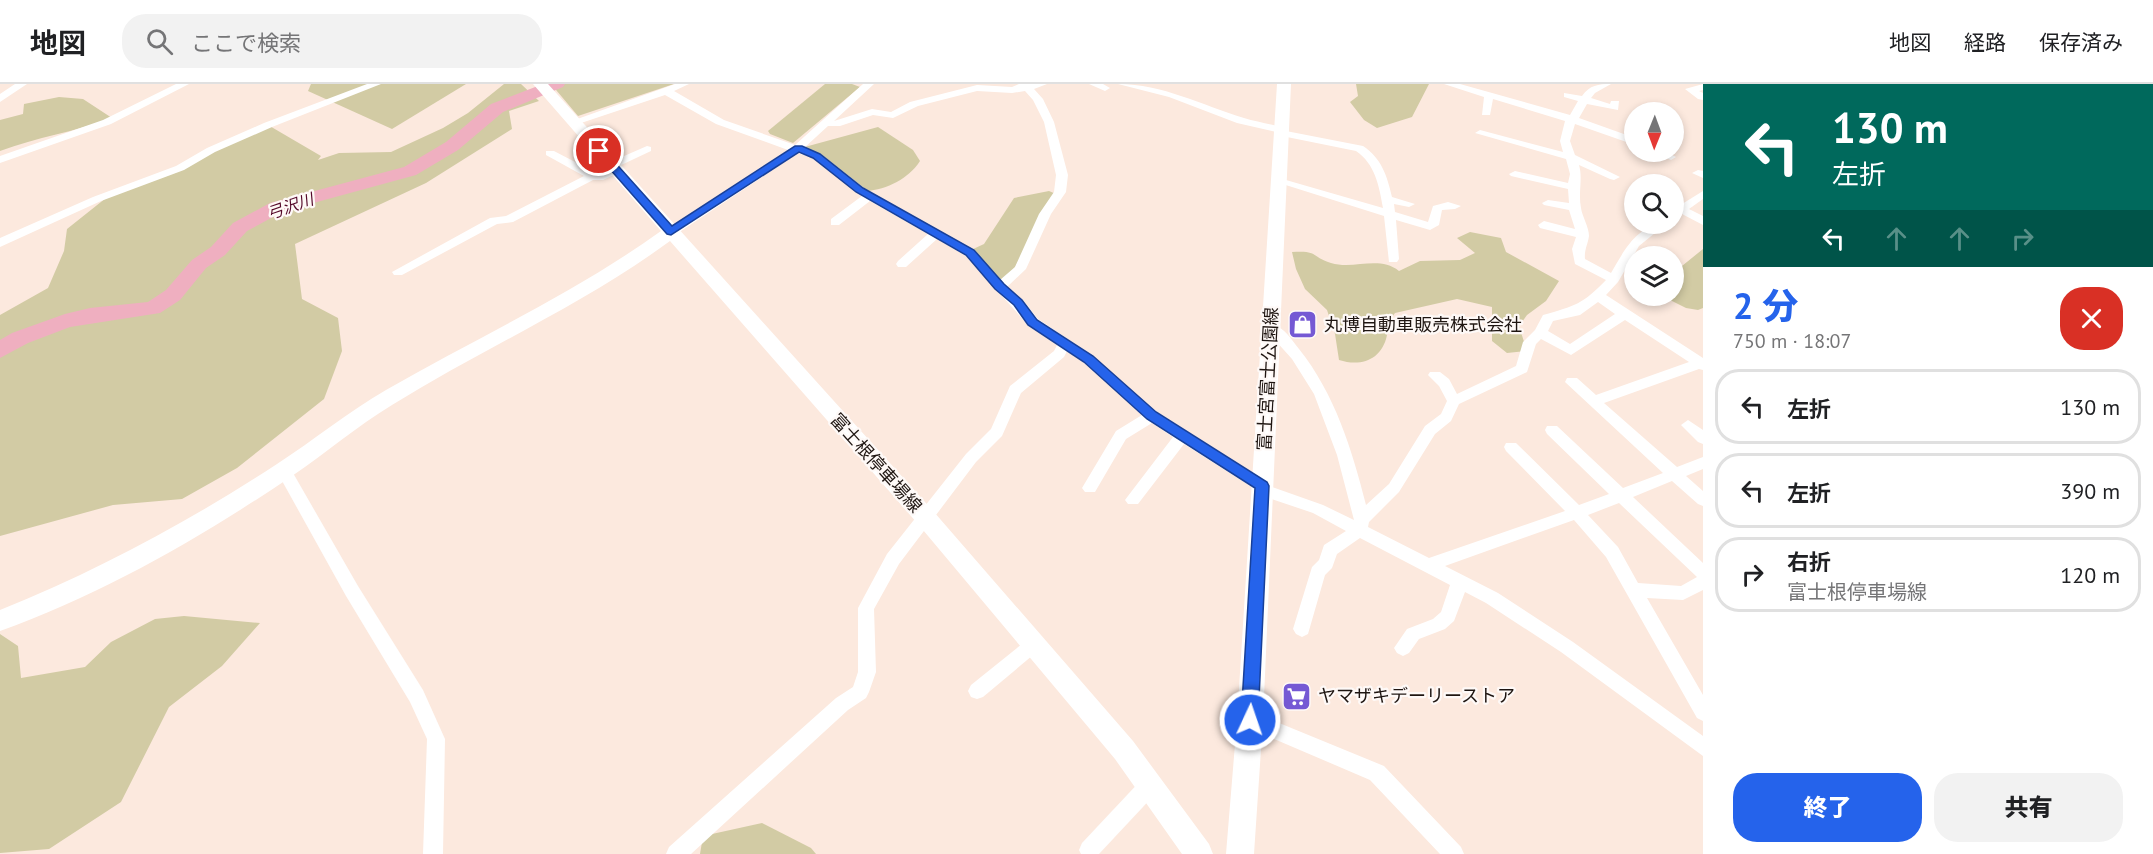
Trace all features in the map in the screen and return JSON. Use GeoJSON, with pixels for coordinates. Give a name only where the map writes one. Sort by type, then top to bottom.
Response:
{"type":"FeatureCollection","features":[{"type":"Feature","properties":{"kind":"main road","name":"富士根停車場線"},"geometry":{"type":"LineString","coordinates":[[540,84],[574,123],[602,175],[671,232],[926,518],[1124,750],[1199,854]]}},
{"type":"Feature","properties":{"kind":"main road","name":"富士宮富士公園線"},"geometry":{"type":"LineString","coordinates":[[1240,854],[1250,720],[1284,84]]}},
{"type":"Feature","properties":{"kind":"main road"},"geometry":{"type":"LineString","coordinates":[[0,621],[66,593],[138,556],[284,470],[392,395],[580,293],[671,232]]}},
{"type":"Feature","properties":{"kind":"street"},"geometry":{"type":"LineString","coordinates":[[0,99],[22,84]]}},
{"type":"Feature","properties":{"kind":"street"},"geometry":{"type":"LineString","coordinates":[[0,160],[107,122],[184,84]]}},
{"type":"Feature","properties":{"kind":"street"},"geometry":{"type":"LineString","coordinates":[[0,243],[97,199],[180,168],[211,150],[268,124],[375,84]]}},
{"type":"Feature","properties":{"kind":"street"},"geometry":{"type":"LineString","coordinates":[[574,123],[684,84]]}},
{"type":"Feature","properties":{"kind":"street"},"geometry":{"type":"LineString","coordinates":[[671,232],[798,148],[869,84]]}},
{"type":"Feature","properties":{"kind":"street"},"geometry":{"type":"LineString","coordinates":[[825,123],[836,124],[872,112],[893,116],[914,104],[977,87],[1012,90],[1042,84]]}},
{"type":"Feature","properties":{"kind":"street"},"geometry":{"type":"LineString","coordinates":[[1123,84],[1172,95],[1241,121],[1365,150],[1386,188],[1393,259]]}},
{"type":"Feature","properties":{"kind":"street"},"geometry":{"type":"LineString","coordinates":[[1172,95],[1179,84]]}},
{"type":"Feature","properties":{"kind":"street"},"geometry":{"type":"LineString","coordinates":[[1449,84],[1478,88],[1492,96],[1523,98],[1571,119],[1624,138]]}},
{"type":"Feature","properties":{"kind":"street"},"geometry":{"type":"LineString","coordinates":[[1486,113],[1492,96],[1500,84]]}},
{"type":"Feature","properties":{"kind":"street"},"geometry":{"type":"LineString","coordinates":[[1606,84],[1591,92],[1584,100],[1577,115],[1571,119],[1564,141],[1576,174],[1573,187],[1575,208],[1583,235],[1578,249],[1579,261],[1614,279]]}},
{"type":"Feature","properties":{"kind":"street"},"geometry":{"type":"LineString","coordinates":[[999,287],[1020,269],[1045,214],[1060,192],[1061,166],[1049,122],[1038,99],[1026,86]]}},
{"type":"Feature","properties":{"kind":"street"},"geometry":{"type":"LineString","coordinates":[[1702,97],[1690,89],[1703,87]]}},
{"type":"Feature","properties":{"kind":"street"},"geometry":{"type":"LineString","coordinates":[[666,91],[720,122],[817,156],[860,190],[970,253],[1033,322],[1088,359],[1152,416],[1262,488],[1361,524],[1429,565],[1492,598],[1567,647],[1703,747]]}},
{"type":"Feature","properties":{"kind":"street"},"geometry":{"type":"LineString","coordinates":[[1568,95],[1614,108],[1615,103]]}},
{"type":"Feature","properties":{"kind":"street"},"geometry":{"type":"LineString","coordinates":[[1480,133],[1570,157],[1614,177]]}},
{"type":"Feature","properties":{"kind":"street"},"geometry":{"type":"LineString","coordinates":[[398,272],[494,221],[509,219],[602,175],[647,149]]}},
{"type":"Feature","properties":{"kind":"street"},"geometry":{"type":"LineString","coordinates":[[550,153],[602,175]]}},
{"type":"Feature","properties":{"kind":"street"},"geometry":{"type":"LineString","coordinates":[[1515,174],[1573,187]]}},
{"type":"Feature","properties":{"kind":"street"},"geometry":{"type":"LineString","coordinates":[[1279,181],[1430,226],[1433,225],[1437,208],[1455,206]]}},
{"type":"Feature","properties":{"kind":"street"},"geometry":{"type":"LineString","coordinates":[[1684,207],[1703,194]]}},
{"type":"Feature","properties":{"kind":"street"},"geometry":{"type":"LineString","coordinates":[[835,222],[870,195]]}},
{"type":"Feature","properties":{"kind":"street"},"geometry":{"type":"LineString","coordinates":[[1388,199],[1409,204]]}},
{"type":"Feature","properties":{"kind":"street"},"geometry":{"type":"LineString","coordinates":[[1548,203],[1575,208]]}},
{"type":"Feature","properties":{"kind":"street"},"geometry":{"type":"LineString","coordinates":[[1684,214],[1703,221]]}},
{"type":"Feature","properties":{"kind":"street"},"geometry":{"type":"LineString","coordinates":[[1544,225],[1583,235]]}},
{"type":"Feature","properties":{"kind":"street"},"geometry":{"type":"LineString","coordinates":[[902,264],[936,234]]}},
{"type":"Feature","properties":{"kind":"street"},"geometry":{"type":"LineString","coordinates":[[1302,629],[1318,572],[1326,563],[1330,549],[1361,524],[1394,488],[1430,430],[1446,417],[1454,402],[1522,369],[1530,342],[1540,333],[1548,318],[1575,312],[1598,297],[1614,279],[1634,244],[1647,234]]}},
{"type":"Feature","properties":{"kind":"street"},"geometry":{"type":"LineString","coordinates":[[1598,297],[1702,364]]}},
{"type":"Feature","properties":{"kind":"street"},"geometry":{"type":"LineString","coordinates":[[1540,333],[1571,350],[1624,315]]}},
{"type":"Feature","properties":{"kind":"street"},"geometry":{"type":"LineString","coordinates":[[1272,329],[1279,333],[1326,401],[1347,457],[1361,524]]}},
{"type":"Feature","properties":{"kind":"street"},"geometry":{"type":"LineString","coordinates":[[676,854],[842,704],[860,692],[867,672],[866,608],[893,559],[971,458],[997,432],[1015,390],[1059,354],[1065,343]]}},
{"type":"Feature","properties":{"kind":"street"},"geometry":{"type":"LineString","coordinates":[[1595,402],[1702,364]]}},
{"type":"Feature","properties":{"kind":"street"},"geometry":{"type":"LineString","coordinates":[[1435,375],[1444,383],[1454,402]]}},
{"type":"Feature","properties":{"kind":"street"},"geometry":{"type":"LineString","coordinates":[[1572,382],[1703,500]]}},
{"type":"Feature","properties":{"kind":"street"},"geometry":{"type":"LineString","coordinates":[[1090,488],[1121,435],[1152,416]]}},
{"type":"Feature","properties":{"kind":"street"},"geometry":{"type":"LineString","coordinates":[[1688,425],[1703,438]]}},
{"type":"Feature","properties":{"kind":"street"},"geometry":{"type":"LineString","coordinates":[[1552,430],[1703,573]]}},
{"type":"Feature","properties":{"kind":"street"},"geometry":{"type":"LineString","coordinates":[[1133,500],[1183,435]]}},
{"type":"Feature","properties":{"kind":"street"},"geometry":{"type":"LineString","coordinates":[[1511,447],[1577,513],[1612,552],[1703,712]]}},
{"type":"Feature","properties":{"kind":"street"},"geometry":{"type":"LineString","coordinates":[[1429,565],[1577,513],[1703,463]]}},
{"type":"Feature","properties":{"kind":"street"},"geometry":{"type":"LineString","coordinates":[[284,470],[352,591],[417,696],[436,739],[433,854]]}},
{"type":"Feature","properties":{"kind":"street"},"geometry":{"type":"LineString","coordinates":[[1403,648],[1413,634],[1439,624],[1448,616],[1460,581]]}},
{"type":"Feature","properties":{"kind":"street"},"geometry":{"type":"LineString","coordinates":[[1634,590],[1683,593],[1703,582]]}},
{"type":"Feature","properties":{"kind":"street"},"geometry":{"type":"LineString","coordinates":[[977,691],[1034,645]]}},
{"type":"Feature","properties":{"kind":"street"},"geometry":{"type":"LineString","coordinates":[[1250,720],[1377,773],[1454,854]]}},
{"type":"Feature","properties":{"kind":"street"},"geometry":{"type":"LineString","coordinates":[[1089,850],[1150,785]]}},
{"type":"Feature","properties":{"kind":"shaded area"},"geometry":{"type":"Polygon","coordinates":[[[311,84],[466,84],[392,129],[308,91],[311,84]]]}},
{"type":"Feature","properties":{"kind":"shaded area"},"geometry":{"type":"Polygon","coordinates":[[[504,84],[521,84],[539,101],[509,111],[512,129],[426,183],[295,244],[302,299],[338,318],[342,351],[324,399],[237,468],[182,499],[113,505],[0,536],[0,315],[48,288],[64,251],[67,229],[111,194],[180,168],[268,125],[321,156],[318,160],[339,153],[391,152],[443,128],[468,113],[504,84]]]}},
{"type":"Feature","properties":{"kind":"shaded area"},"geometry":{"type":"Polygon","coordinates":[[[551,84],[674,84],[578,116],[551,84]]]}},
{"type":"Feature","properties":{"kind":"shaded area"},"geometry":{"type":"Polygon","coordinates":[[[825,84],[852,84],[860,87],[793,143],[770,134],[768,131],[825,84]]]}},
{"type":"Feature","properties":{"kind":"shaded area"},"geometry":{"type":"Polygon","coordinates":[[[1356,84],[1429,84],[1412,117],[1377,128],[1364,120],[1350,102],[1358,96],[1356,84]]]}},
{"type":"Feature","properties":{"kind":"shaded area"},"geometry":{"type":"Polygon","coordinates":[[[59,97],[83,99],[112,118],[0,151],[0,120],[23,114],[24,104],[59,97]]]}},
{"type":"Feature","properties":{"kind":"shaded area"},"geometry":{"type":"Polygon","coordinates":[[[878,127],[913,150],[920,161],[904,178],[882,188],[866,191],[801,148],[878,127]]]}},
{"type":"Feature","properties":{"kind":"shaded area"},"geometry":{"type":"Polygon","coordinates":[[[1049,191],[1056,194],[1014,269],[1000,281],[971,250],[984,244],[1014,198],[1049,191]]]}},
{"type":"Feature","properties":{"kind":"shaded area"},"geometry":{"type":"Polygon","coordinates":[[[1470,232],[1501,238],[1506,252],[1559,281],[1546,301],[1527,315],[1519,326],[1527,351],[1507,353],[1492,341],[1492,307],[1457,299],[1395,313],[1384,344],[1375,356],[1355,363],[1339,360],[1335,334],[1327,310],[1305,289],[1296,269],[1292,252],[1311,253],[1325,261],[1340,265],[1375,263],[1391,266],[1399,271],[1420,261],[1460,260],[1475,253],[1457,238],[1470,232]]]}},
{"type":"Feature","properties":{"kind":"shaded area"},"geometry":{"type":"Polygon","coordinates":[[[1703,249],[1703,308],[1698,310],[1682,306],[1684,306],[1684,264],[1703,249]]]}},
{"type":"Feature","properties":{"kind":"shaded area"},"geometry":{"type":"Polygon","coordinates":[[[184,616],[260,623],[222,666],[169,707],[121,802],[49,849],[0,853],[0,634],[18,646],[21,678],[85,667],[111,642],[155,619],[184,616]]]}},
{"type":"Feature","properties":{"kind":"shaded area"},"geometry":{"type":"Polygon","coordinates":[[[762,823],[811,848],[816,854],[700,854],[703,836],[762,823]]]}},
{"type":"Feature","properties":{"kind":"waterway","name":"弓沢川"},"geometry":{"type":"LineString","coordinates":[[0,350],[20,338],[65,321],[90,315],[153,308],[173,295],[199,264],[218,251],[240,227],[277,207],[410,171],[452,146],[497,108],[557,84]]}},
{"type":"Feature","properties":{"kind":"place","name":"丸博自動車販売株式会社"},"geometry":{"type":"Point","coordinates":[1303,325]}},
{"type":"Feature","properties":{"kind":"place","name":"ヤマザキデーリーストア"},"geometry":{"type":"Point","coordinates":[1297,696]}},
{"type":"Feature","properties":{"kind":"route"},"geometry":{"type":"LineString","coordinates":[[599,151],[671,232],[798,148],[817,156],[860,190],[970,253],[1033,322],[1088,359],[1121,391],[1152,416],[1262,486],[1250,720]]}}]}
